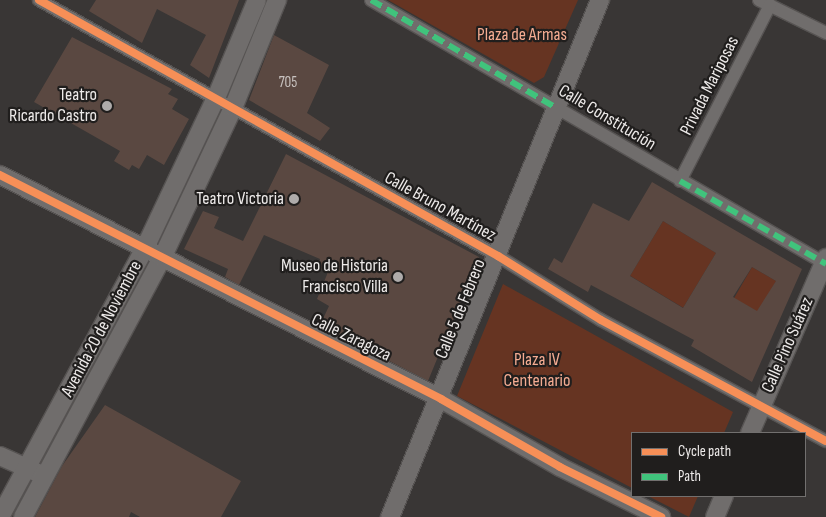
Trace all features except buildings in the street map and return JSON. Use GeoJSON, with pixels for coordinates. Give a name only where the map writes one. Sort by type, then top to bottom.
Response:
{"type":"FeatureCollection","features":[{"type":"Feature","properties":{"kind":"street","name":"Calle Bruno Martínez"},"geometry":{"type":"LineString","coordinates":[[39,0],[498,256],[601,320],[760,408],[826,441]]}},
{"type":"Feature","properties":{"kind":"street","name":"Avenida 20 de Noviembre"},"geometry":{"type":"LineString","coordinates":[[0,517],[144,250],[216,98],[256,0]]}},
{"type":"Feature","properties":{"kind":"street","name":"Avenida 20 de Noviembre"},"geometry":{"type":"LineString","coordinates":[[23,517],[162,258],[233,108],[277,0]]}},
{"type":"Feature","properties":{"kind":"street","name":"Calle Constitución"},"geometry":{"type":"LineString","coordinates":[[371,0],[555,106],[680,182],[825,262]]}},
{"type":"Feature","properties":{"kind":"street","name":"Calle 5 de Febrero"},"geometry":{"type":"LineString","coordinates":[[390,517],[441,399],[555,106],[600,0]]}},
{"type":"Feature","properties":{"kind":"street"},"geometry":{"type":"LineString","coordinates":[[765,3],[826,33]]}},
{"type":"Feature","properties":{"kind":"street","name":"Privada Mariposas"},"geometry":{"type":"LineString","coordinates":[[680,182],[765,3]]}},
{"type":"Feature","properties":{"kind":"street","name":"Calle Zaragoza"},"geometry":{"type":"LineString","coordinates":[[0,175],[144,250],[441,399],[560,467],[661,517]]}},
{"type":"Feature","properties":{"kind":"street","name":"Calle Pino Suárez"},"geometry":{"type":"LineString","coordinates":[[750,432],[825,262]]}},
{"type":"Feature","properties":{"kind":"street"},"geometry":{"type":"LineString","coordinates":[[0,456],[45,476]]}},
{"type":"Feature","properties":{"kind":"street"},"geometry":{"type":"LineString","coordinates":[[715,517],[724,497]]}},
{"type":"Feature","properties":{"kind":"green space","name":"Plaza de Armas"},"geometry":{"type":"Polygon","coordinates":[[[388,0],[578,0],[544,77],[534,83],[388,0]]]}},
{"type":"Feature","properties":{"kind":"green space"},"geometry":{"type":"Polygon","coordinates":[[[663,221],[716,253],[683,308],[630,276],[663,221]]]}},
{"type":"Feature","properties":{"kind":"green space"},"geometry":{"type":"Polygon","coordinates":[[[752,267],[776,281],[758,312],[734,298],[752,267]]]}},
{"type":"Feature","properties":{"kind":"green space","name":"Plaza IV Centenario"},"geometry":{"type":"Polygon","coordinates":[[[503,284],[733,412],[724,432],[631,432],[631,487],[457,396],[503,284]]]}},
{"type":"Feature","properties":{"kind":"green space"},"geometry":{"type":"Polygon","coordinates":[[[650,497],[698,497],[689,517],[650,497]]]}},
{"type":"Feature","properties":{"kind":"marked path"},"geometry":{"type":"LineString","coordinates":[[371,0],[555,107]]}},
{"type":"Feature","properties":{"kind":"marked path"},"geometry":{"type":"LineString","coordinates":[[680,181],[826,264]]}},
{"type":"Feature","properties":{"kind":"cycle path"},"geometry":{"type":"LineString","coordinates":[[39,0],[498,256],[601,320],[826,441]]}},
{"type":"Feature","properties":{"kind":"cycle path"},"geometry":{"type":"LineString","coordinates":[[0,175],[441,399],[560,467],[661,517]]}},
{"type":"Feature","properties":{"kind":"place","name":"Teatro Ricardo Castro"},"geometry":{"type":"Point","coordinates":[107,106]}},
{"type":"Feature","properties":{"kind":"place","name":"Teatro Victoria"},"geometry":{"type":"Point","coordinates":[294,199]}},
{"type":"Feature","properties":{"kind":"place","name":"Museo de Historia Francisco Villa"},"geometry":{"type":"Point","coordinates":[398,277]}}]}
